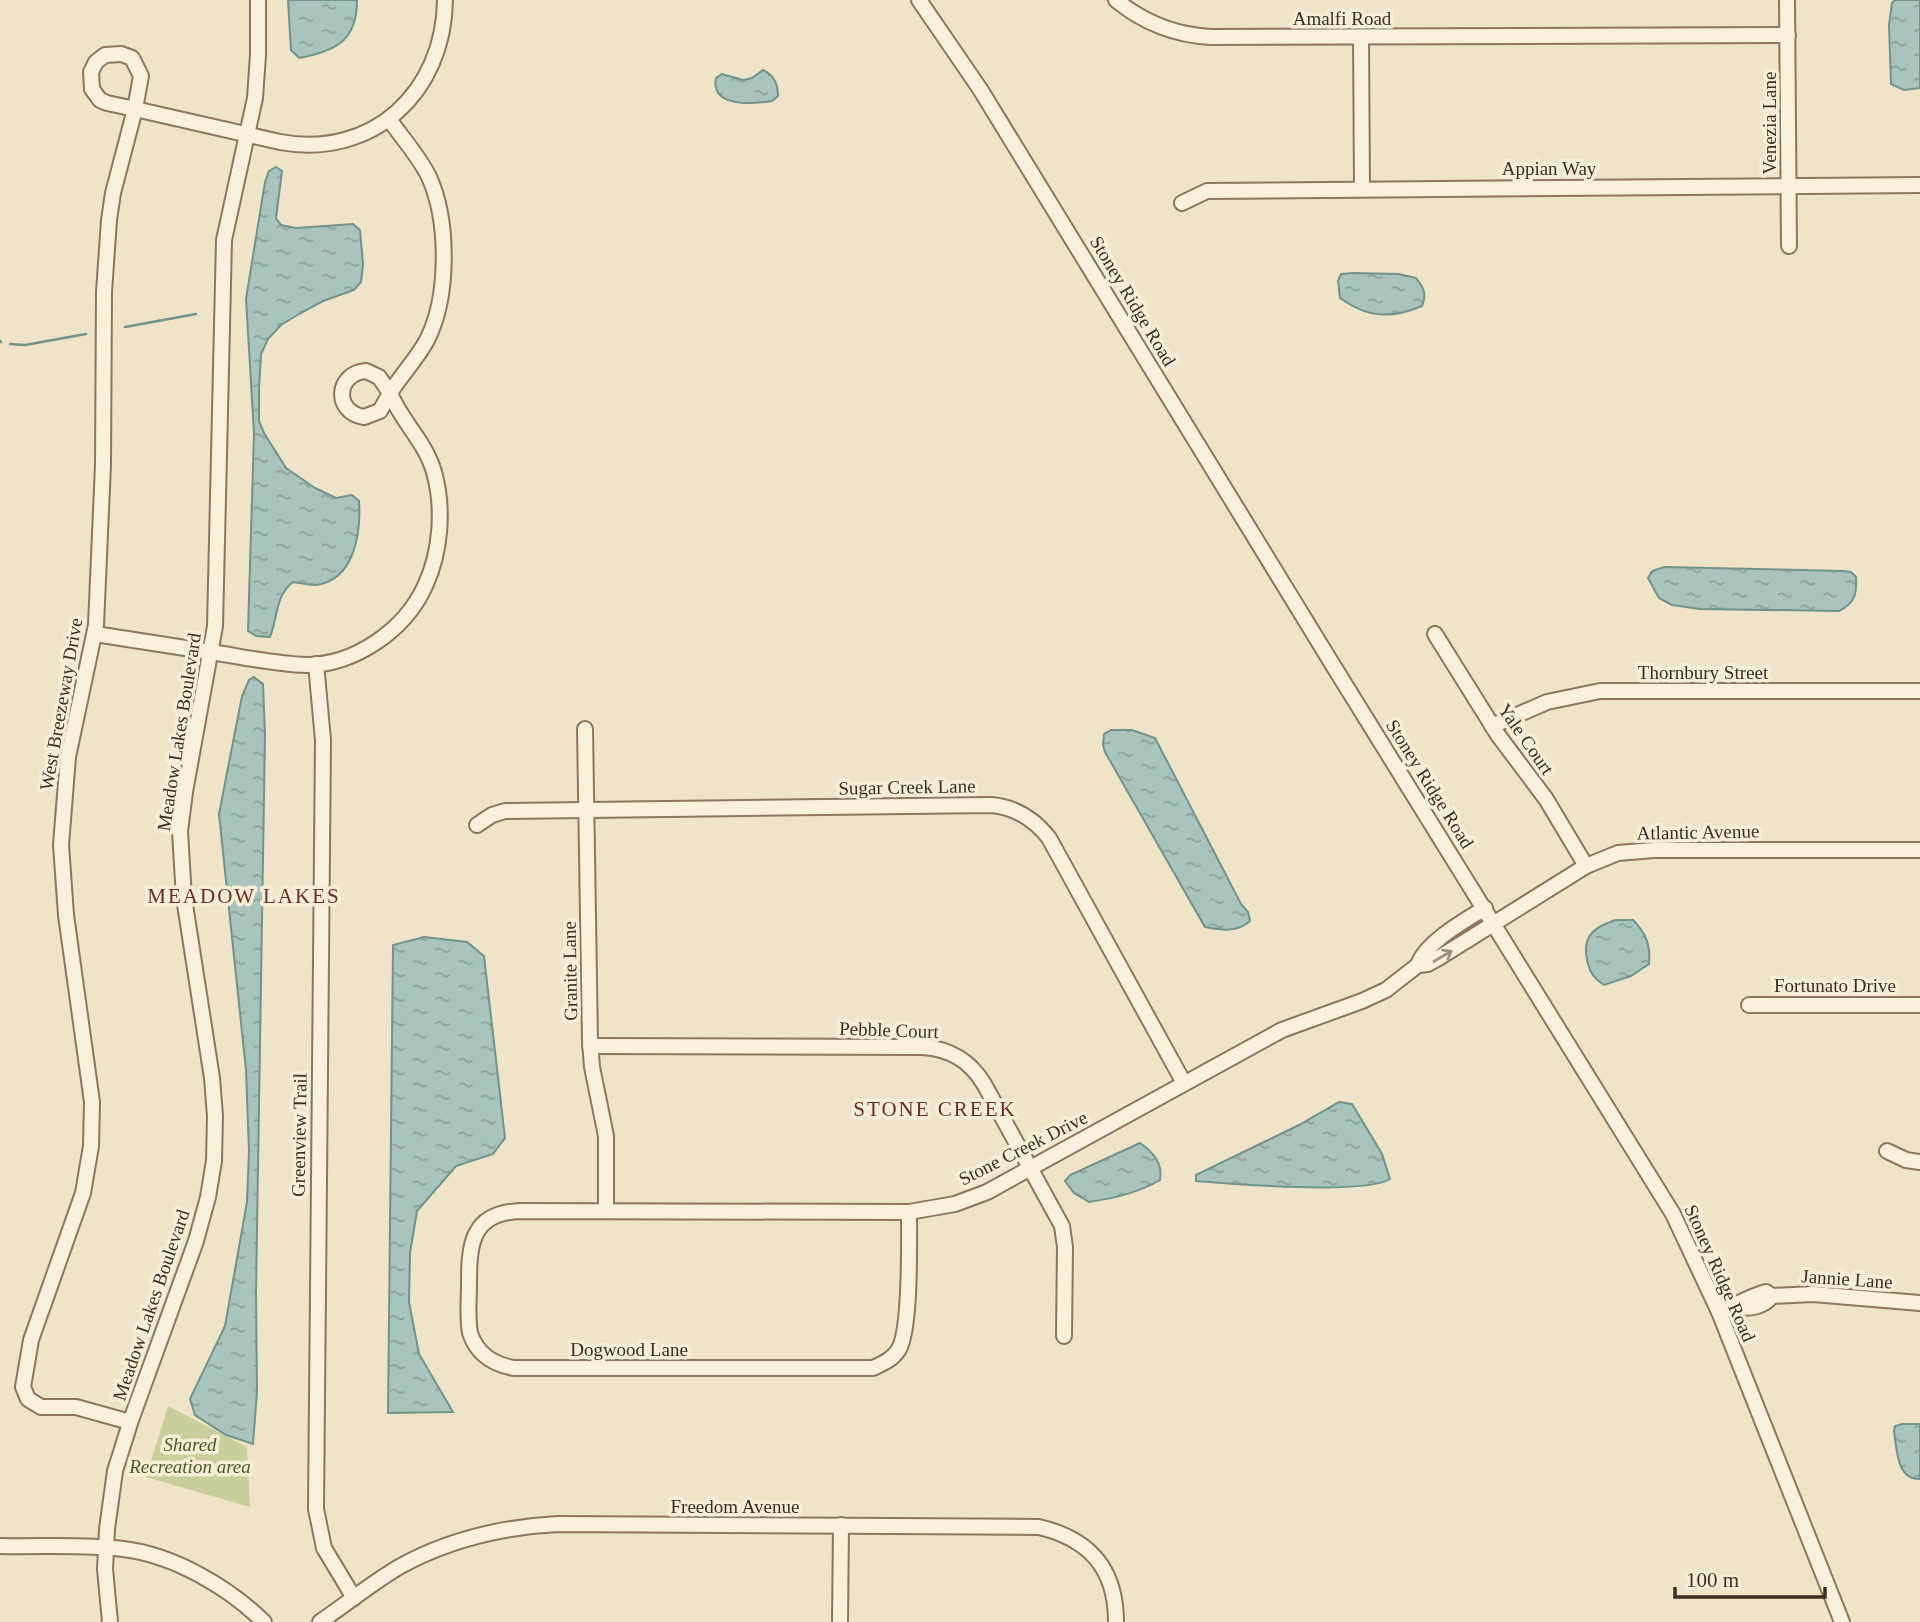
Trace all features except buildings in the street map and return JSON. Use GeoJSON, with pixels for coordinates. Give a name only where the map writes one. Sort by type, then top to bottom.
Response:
{"type":"FeatureCollection","features":[{"type":"Feature","properties":{"kind":"street","name":"Meadow Lakes Boulevard"},"geometry":{"type":"LineString","coordinates":[[110,1622],[106,1590],[106,1548],[114,1480],[130,1422],[196,1241],[214,1161],[213,1093],[184,898],[180,831],[212,652],[216,615],[224,240],[256,83],[258,0]]}},
{"type":"Feature","properties":{"kind":"street","name":"West Breezeway Drive"},"geometry":{"type":"LineString","coordinates":[[130,1422],[76,1407],[36,1405],[28,1399],[23,1387],[31,1340],[77,1211],[91,1146],[92,1102],[66,915],[61,845],[68,757],[95,634],[103,465],[107,237],[113,193],[135,109],[289,144],[323,144],[360,135],[389,119],[416,92],[430,70],[442,38],[445,0]]}},
{"type":"Feature","properties":{"kind":"street","name":"Stoney Ridge Road"},"geometry":{"type":"LineString","coordinates":[[919,0],[980,89],[1673,1214],[1718,1312],[1842,1622]]}},
{"type":"Feature","properties":{"kind":"street","name":"Amalfi Road"},"geometry":{"type":"LineString","coordinates":[[1116,0],[1146,21],[1188,36],[1788,35]]}},
{"type":"Feature","properties":{"kind":"street","name":"Venezia Lane"},"geometry":{"type":"LineString","coordinates":[[1787,0],[1789,246]]}},
{"type":"Feature","properties":{"kind":"street"},"geometry":{"type":"LineString","coordinates":[[1361,37],[1362,189]]}},
{"type":"Feature","properties":{"kind":"street"},"geometry":{"type":"LineString","coordinates":[[95,634],[282,663],[316,664],[357,653],[390,632],[415,606],[435,560],[439,503],[435,475],[420,439],[393,402],[390,393],[422,347],[434,322],[442,283],[442,230],[439,204],[428,175],[389,119]]}},
{"type":"Feature","properties":{"kind":"street","name":"Appian Way"},"geometry":{"type":"LineString","coordinates":[[1182,203],[1207,191],[1920,185]]}},
{"type":"Feature","properties":{"kind":"street","name":"Yale Court"},"geometry":{"type":"LineString","coordinates":[[1435,634],[1492,726],[1546,799],[1586,866]]}},
{"type":"Feature","properties":{"kind":"street","name":"Greenview Trail"},"geometry":{"type":"LineString","coordinates":[[316,664],[323,740],[316,1509],[324,1548],[354,1598]]}},
{"type":"Feature","properties":{"kind":"street","name":"Thornbury Street"},"geometry":{"type":"LineString","coordinates":[[1492,726],[1547,702],[1601,691],[1920,691]]}},
{"type":"Feature","properties":{"kind":"street","name":"Granite Lane"},"geometry":{"type":"LineString","coordinates":[[585,729],[590,1046],[606,1136],[606,1211]]}},
{"type":"Feature","properties":{"kind":"street","name":"Sugar Creek Lane"},"geometry":{"type":"LineString","coordinates":[[477,825],[492,815],[505,811],[991,805],[1016,811],[1036,823],[1049,838],[1184,1083]]}},
{"type":"Feature","properties":{"kind":"street","name":"Atlantic Avenue"},"geometry":{"type":"LineString","coordinates":[[1495,923],[1586,866],[1612,855],[1647,850],[1920,850]]}},
{"type":"Feature","properties":{"kind":"street","name":"Stone Creek Drive"},"geometry":{"type":"LineString","coordinates":[[606,1211],[909,1212],[969,1200],[1282,1030],[1386,990],[1418,965],[1424,952],[1485,908]]}},
{"type":"Feature","properties":{"kind":"street","name":"Stone Creek Drive"},"geometry":{"type":"LineString","coordinates":[[1418,965],[1428,964],[1495,923]]}},
{"type":"Feature","properties":{"kind":"street","name":"Fortunato Drive"},"geometry":{"type":"LineString","coordinates":[[1749,1004],[1920,1005]]}},
{"type":"Feature","properties":{"kind":"street","name":"Pebble Court"},"geometry":{"type":"LineString","coordinates":[[590,1046],[910,1047],[943,1050],[960,1058],[978,1074],[1064,1232],[1064,1336]]}},
{"type":"Feature","properties":{"kind":"street"},"geometry":{"type":"LineString","coordinates":[[1888,1151],[1906,1160],[1920,1161]]}},
{"type":"Feature","properties":{"kind":"street","name":"Dogwood Lane"},"geometry":{"type":"LineString","coordinates":[[606,1211],[509,1212],[492,1216],[478,1228],[470,1252],[468,1322],[473,1342],[483,1355],[514,1368],[873,1368],[895,1354],[904,1334],[909,1212]]}},
{"type":"Feature","properties":{"kind":"street","name":"Jannie Lane"},"geometry":{"type":"LineString","coordinates":[[1718,1312],[1736,1306],[1745,1309],[1767,1302],[1772,1296],[1813,1294],[1920,1303]]}},
{"type":"Feature","properties":{"kind":"street","name":"Freedom Avenue"},"geometry":{"type":"LineString","coordinates":[[320,1622],[398,1568],[436,1549],[471,1536],[506,1529],[558,1524],[1026,1526],[1051,1530],[1082,1545],[1100,1563],[1112,1586],[1116,1622]]}},
{"type":"Feature","properties":{"kind":"street"},"geometry":{"type":"LineString","coordinates":[[840,1622],[841,1525]]}},
{"type":"Feature","properties":{"kind":"street"},"geometry":{"type":"LineString","coordinates":[[0,1546],[106,1548],[143,1553],[171,1562],[232,1596],[264,1622]]}},
{"type":"Feature","properties":{"kind":"green space","name":"Shared Recreation area"},"geometry":{"type":"Polygon","coordinates":[[[168,1406],[247,1447],[250,1507],[146,1477],[168,1406]]]}},
{"type":"Feature","properties":{"kind":"water"},"geometry":{"type":"Polygon","coordinates":[[[288,0],[357,0],[353,25],[342,42],[334,47],[299,58],[291,50],[288,0]]]}},
{"type":"Feature","properties":{"kind":"water"},"geometry":{"type":"Polygon","coordinates":[[[1895,0],[1920,0],[1920,88],[1904,90],[1891,84],[1889,25],[1892,3],[1895,0]]]}},
{"type":"Feature","properties":{"kind":"water"},"geometry":{"type":"Polygon","coordinates":[[[763,70],[773,77],[776,84],[778,96],[772,101],[735,102],[720,95],[716,88],[716,78],[722,74],[743,80],[752,78],[763,70]]]}},
{"type":"Feature","properties":{"kind":"water"},"geometry":{"type":"Polygon","coordinates":[[[276,167],[282,171],[276,218],[281,225],[296,228],[353,224],[360,230],[363,264],[361,282],[354,290],[323,301],[281,325],[268,339],[261,354],[259,421],[286,468],[315,488],[336,498],[352,495],[359,501],[357,540],[347,565],[339,575],[328,582],[315,585],[293,582],[280,600],[270,637],[256,636],[248,631],[254,433],[246,299],[265,182],[269,171],[276,167]]]}},
{"type":"Feature","properties":{"kind":"water"},"geometry":{"type":"Polygon","coordinates":[[[1341,274],[1398,274],[1416,278],[1424,291],[1422,306],[1390,314],[1360,310],[1340,298],[1338,281],[1341,274]]]}},
{"type":"Feature","properties":{"kind":"water"},"geometry":{"type":"Polygon","coordinates":[[[1664,567],[1843,571],[1851,572],[1856,577],[1856,588],[1852,601],[1839,611],[1700,609],[1672,605],[1659,598],[1648,578],[1652,571],[1664,567]]]}},
{"type":"Feature","properties":{"kind":"water"},"geometry":{"type":"Polygon","coordinates":[[[254,677],[263,684],[265,734],[256,1292],[257,1392],[253,1444],[226,1435],[195,1415],[190,1399],[225,1326],[247,1202],[249,1151],[246,1070],[219,814],[242,696],[249,680],[254,677]]]}},
{"type":"Feature","properties":{"kind":"water"},"geometry":{"type":"Polygon","coordinates":[[[1111,730],[1132,730],[1155,738],[1241,904],[1248,912],[1250,921],[1245,925],[1229,930],[1205,927],[1105,752],[1104,734],[1111,730]]]}},
{"type":"Feature","properties":{"kind":"water"},"geometry":{"type":"Polygon","coordinates":[[[1616,920],[1633,920],[1641,930],[1647,940],[1649,964],[1631,976],[1604,985],[1590,970],[1586,955],[1587,940],[1595,930],[1616,920]]]}},
{"type":"Feature","properties":{"kind":"water"},"geometry":{"type":"Polygon","coordinates":[[[424,937],[467,942],[484,956],[505,1138],[493,1154],[456,1166],[417,1211],[410,1253],[409,1302],[419,1354],[453,1412],[388,1413],[393,945],[424,937]]]}},
{"type":"Feature","properties":{"kind":"water"},"geometry":{"type":"Polygon","coordinates":[[[1339,1102],[1352,1104],[1382,1154],[1390,1179],[1376,1184],[1327,1187],[1196,1181],[1196,1175],[1299,1125],[1339,1102]]]}},
{"type":"Feature","properties":{"kind":"water"},"geometry":{"type":"Polygon","coordinates":[[[1140,1143],[1153,1154],[1160,1168],[1160,1180],[1152,1185],[1089,1202],[1074,1193],[1065,1181],[1070,1175],[1140,1143]]]}},
{"type":"Feature","properties":{"kind":"water"},"geometry":{"type":"Polygon","coordinates":[[[1920,1424],[1920,1479],[1906,1474],[1899,1462],[1894,1431],[1895,1426],[1920,1424]]]}},
{"type":"Feature","properties":{"kind":"waterway"},"geometry":{"type":"LineString","coordinates":[[125,327],[196,314]]}},
{"type":"Feature","properties":{"kind":"waterway"},"geometry":{"type":"LineString","coordinates":[[10,344],[25,345],[86,334]]}},
{"type":"Feature","properties":{"kind":"district","name":"MEADOW LAKES"},"geometry":{"type":"Point","coordinates":[244,896]}},
{"type":"Feature","properties":{"kind":"district","name":"STONE CREEK"},"geometry":{"type":"Point","coordinates":[935,1109]}}]}
